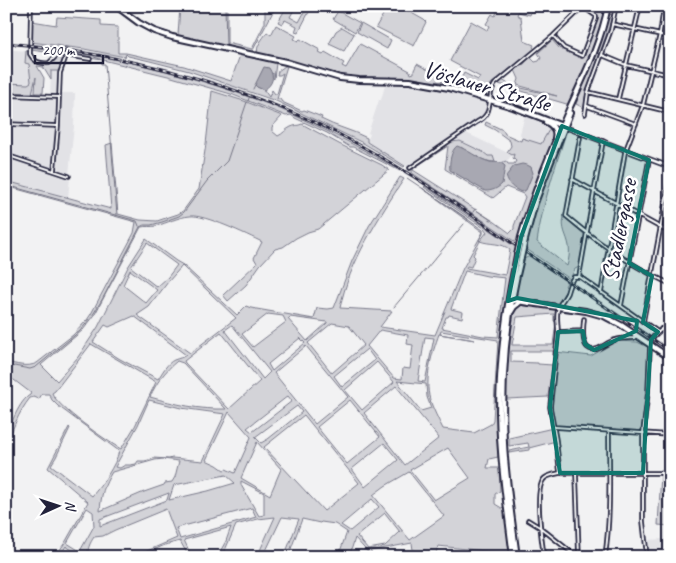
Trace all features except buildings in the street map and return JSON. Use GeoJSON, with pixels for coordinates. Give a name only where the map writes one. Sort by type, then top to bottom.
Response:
{"type":"FeatureCollection","features":[{"type":"Feature","properties":{"kind":"main road","name":"Vöslauer Straße"},"geometry":{"type":"LineString","coordinates":[[116,6],[139,23],[162,34],[187,41],[260,56],[340,78],[404,81],[449,88],[490,100],[563,126]]}},
{"type":"Feature","properties":{"kind":"main road"},"geometry":{"type":"LineString","coordinates":[[523,239],[563,126],[600,39],[608,6]]}},
{"type":"Feature","properties":{"kind":"main road"},"geometry":{"type":"LineString","coordinates":[[513,557],[503,481],[499,412],[501,356],[523,239],[535,193],[556,136],[552,125],[540,118]]}},
{"type":"Feature","properties":{"kind":"main road"},"geometry":{"type":"LineString","coordinates":[[550,152],[563,126]]}},
{"type":"Feature","properties":{"kind":"main road"},"geometry":{"type":"LineString","coordinates":[[517,557],[507,480],[504,420],[505,362],[511,301],[519,256]]}},
{"type":"Feature","properties":{"kind":"main road"},"geometry":{"type":"LineString","coordinates":[[514,291],[519,302]]}},
{"type":"Feature","properties":{"kind":"main road"},"geometry":{"type":"LineString","coordinates":[[511,301],[595,313],[613,320],[670,358]]}},
{"type":"Feature","properties":{"kind":"main road"},"geometry":{"type":"LineString","coordinates":[[510,314],[519,302]]}},
{"type":"Feature","properties":{"kind":"street"},"geometry":{"type":"LineString","coordinates":[[31,6],[30,54],[32,58],[37,62],[45,64],[49,63],[58,54],[90,59]]}},
{"type":"Feature","properties":{"kind":"street"},"geometry":{"type":"LineString","coordinates":[[584,114],[588,92],[602,55],[616,6]]}},
{"type":"Feature","properties":{"kind":"street"},"geometry":{"type":"LineString","coordinates":[[618,99],[640,6]]}},
{"type":"Feature","properties":{"kind":"street"},"geometry":{"type":"LineString","coordinates":[[601,293],[626,150],[643,105],[660,34],[664,6]]}},
{"type":"Feature","properties":{"kind":"street"},"geometry":{"type":"LineString","coordinates":[[410,168],[485,116],[489,105],[490,92],[495,84],[553,36],[584,7],[596,16],[582,56],[564,48],[553,36]]}},
{"type":"Feature","properties":{"kind":"street"},"geometry":{"type":"LineString","coordinates":[[612,24],[670,37]]}},
{"type":"Feature","properties":{"kind":"street"},"geometry":{"type":"LineString","coordinates":[[602,55],[626,65],[670,75]]}},
{"type":"Feature","properties":{"kind":"street"},"geometry":{"type":"LineString","coordinates":[[54,171],[60,73],[66,56]]}},
{"type":"Feature","properties":{"kind":"street"},"geometry":{"type":"LineString","coordinates":[[588,92],[670,112]]}},
{"type":"Feature","properties":{"kind":"street"},"geometry":{"type":"LineString","coordinates":[[6,95],[59,97]]}},
{"type":"Feature","properties":{"kind":"street"},"geometry":{"type":"LineString","coordinates":[[586,106],[636,124]]}},
{"type":"Feature","properties":{"kind":"street"},"geometry":{"type":"LineString","coordinates":[[6,124],[58,126]]}},
{"type":"Feature","properties":{"kind":"street","name":"Vöslauer Straße"},"geometry":{"type":"LineString","coordinates":[[563,126],[670,167]]}},
{"type":"Feature","properties":{"kind":"street"},"geometry":{"type":"LineString","coordinates":[[580,138],[566,216],[609,250],[652,276],[670,284]]}},
{"type":"Feature","properties":{"kind":"street"},"geometry":{"type":"LineString","coordinates":[[579,277],[603,141]]}},
{"type":"Feature","properties":{"kind":"street"},"geometry":{"type":"LineString","coordinates":[[6,155],[69,176]]}},
{"type":"Feature","properties":{"kind":"street","name":"Stadlergasse"},"geometry":{"type":"LineString","coordinates":[[621,306],[650,160]]}},
{"type":"Feature","properties":{"kind":"street"},"geometry":{"type":"LineString","coordinates":[[572,179],[670,232]]}},
{"type":"Feature","properties":{"kind":"street"},"geometry":{"type":"LineString","coordinates":[[643,322],[669,182]]}},
{"type":"Feature","properties":{"kind":"street"},"geometry":{"type":"LineString","coordinates":[[560,304],[567,292],[569,283],[574,277],[579,277],[658,332]]}},
{"type":"Feature","properties":{"kind":"street"},"geometry":{"type":"LineString","coordinates":[[558,310],[558,332],[550,407],[560,473]]}},
{"type":"Feature","properties":{"kind":"street"},"geometry":{"type":"LineString","coordinates":[[584,319],[585,344],[595,350],[615,340],[634,338],[636,336]]}},
{"type":"Feature","properties":{"kind":"street"},"geometry":{"type":"LineString","coordinates":[[647,557],[643,521],[643,433],[648,392],[649,345],[670,319]]}},
{"type":"Feature","properties":{"kind":"street"},"geometry":{"type":"LineString","coordinates":[[661,329],[670,333]]}},
{"type":"Feature","properties":{"kind":"street"},"geometry":{"type":"LineString","coordinates":[[558,332],[583,331]]}},
{"type":"Feature","properties":{"kind":"street"},"geometry":{"type":"LineString","coordinates":[[665,332],[670,342]]}},
{"type":"Feature","properties":{"kind":"street"},"geometry":{"type":"LineString","coordinates":[[554,427],[670,435]]}},
{"type":"Feature","properties":{"kind":"street"},"geometry":{"type":"LineString","coordinates":[[605,557],[608,541],[608,431]]}},
{"type":"Feature","properties":{"kind":"street"},"geometry":{"type":"LineString","coordinates":[[544,557],[538,496],[543,479],[560,473],[670,473]]}},
{"type":"Feature","properties":{"kind":"street"},"geometry":{"type":"LineString","coordinates":[[576,473],[578,557]]}},
{"type":"Feature","properties":{"kind":"street"},"geometry":{"type":"LineString","coordinates":[[528,520],[578,557]]}},
{"type":"Feature","properties":{"kind":"highlighted area"},"geometry":{"type":"Polygon","coordinates":[[[562,126],[649,160],[629,263],[652,276],[643,322],[658,332],[651,340],[643,473],[560,473],[550,407],[558,332],[583,331],[585,344],[594,350],[636,331],[637,321],[517,298],[508,301],[521,237],[562,126]]]}},
{"type":"Feature","properties":{"kind":"shaded area"},"geometry":{"type":"Polygon","coordinates":[[[180,6],[227,6],[227,43],[252,49],[265,23],[265,6],[276,6],[252,52],[170,35],[157,30],[178,35],[180,6]]]}},
{"type":"Feature","properties":{"kind":"shaded area"},"geometry":{"type":"Polygon","coordinates":[[[287,6],[296,6],[290,17],[299,22],[305,11],[302,8],[304,6],[310,10],[298,33],[295,32],[297,26],[285,20],[282,24],[278,22],[287,6]]]}},
{"type":"Feature","properties":{"kind":"shaded area"},"geometry":{"type":"Polygon","coordinates":[[[388,6],[399,6],[426,22],[414,46],[376,27],[388,6]]]}},
{"type":"Feature","properties":{"kind":"shaded area"},"geometry":{"type":"Polygon","coordinates":[[[496,6],[537,6],[534,12],[532,12],[532,9],[530,15],[518,12],[517,15],[521,17],[524,41],[534,45],[535,49],[491,84],[486,95],[484,95],[473,86],[460,81],[464,73],[478,80],[480,77],[450,61],[471,21],[487,30],[489,26],[486,24],[492,14],[495,16],[497,12],[494,10],[496,6]]]}},
{"type":"Feature","properties":{"kind":"shaded area"},"geometry":{"type":"Polygon","coordinates":[[[589,6],[598,6],[605,14],[570,105],[499,84],[502,80],[512,86],[557,96],[517,85],[519,79],[515,70],[530,57],[535,62],[539,61],[541,58],[538,53],[552,40],[559,48],[584,58],[598,17],[588,8],[589,6]]]}},
{"type":"Feature","properties":{"kind":"shaded area"},"geometry":{"type":"Polygon","coordinates":[[[338,11],[360,23],[355,32],[333,19],[338,11]]]}},
{"type":"Feature","properties":{"kind":"shaded area"},"geometry":{"type":"Polygon","coordinates":[[[612,14],[585,97],[584,108],[576,104],[604,33],[609,15],[612,14]]]}},
{"type":"Feature","properties":{"kind":"shaded area"},"geometry":{"type":"Polygon","coordinates":[[[57,17],[101,20],[101,26],[118,27],[118,53],[126,53],[184,66],[231,81],[240,55],[276,63],[274,79],[273,73],[257,87],[264,90],[269,97],[272,90],[277,94],[283,73],[277,75],[278,71],[287,66],[277,99],[367,138],[367,142],[405,166],[363,143],[276,101],[189,71],[126,54],[125,57],[31,42],[32,21],[56,25],[57,17]]]}},
{"type":"Feature","properties":{"kind":"shaded area"},"geometry":{"type":"Polygon","coordinates":[[[361,23],[391,40],[387,49],[357,32],[361,23]]]}},
{"type":"Feature","properties":{"kind":"shaded area"},"geometry":{"type":"Polygon","coordinates":[[[276,25],[296,36],[294,39],[298,41],[300,39],[320,50],[319,53],[323,55],[325,52],[344,63],[342,66],[346,68],[360,44],[410,71],[411,74],[414,73],[417,64],[449,81],[451,79],[463,84],[463,88],[452,86],[452,84],[445,82],[391,78],[391,76],[389,78],[361,78],[258,54],[257,51],[260,43],[267,32],[271,35],[276,25]]]}},
{"type":"Feature","properties":{"kind":"shaded area"},"geometry":{"type":"Polygon","coordinates":[[[342,27],[354,34],[344,51],[329,44],[336,31],[342,27]]]}},
{"type":"Feature","properties":{"kind":"shaded area"},"geometry":{"type":"Polygon","coordinates":[[[31,47],[95,55],[165,71],[218,86],[294,115],[355,145],[400,171],[350,147],[291,115],[286,116],[231,94],[103,60],[31,50],[31,47]]]}},
{"type":"Feature","properties":{"kind":"shaded area"},"geometry":{"type":"Polygon","coordinates":[[[6,49],[26,51],[26,63],[36,66],[44,78],[36,78],[35,94],[6,93],[6,49]]]}},
{"type":"Feature","properties":{"kind":"shaded area"},"geometry":{"type":"Polygon","coordinates":[[[26,51],[28,51],[33,61],[40,65],[50,63],[58,56],[63,59],[59,71],[51,71],[51,80],[43,67],[37,66],[44,78],[43,93],[35,93],[36,77],[32,93],[7,92],[7,83],[28,84],[31,82],[29,64],[25,63],[26,51]]]}},
{"type":"Feature","properties":{"kind":"shaded area"},"geometry":{"type":"Polygon","coordinates":[[[264,67],[269,68],[272,77],[271,83],[264,90],[255,85],[264,67]]]}},
{"type":"Feature","properties":{"kind":"shaded area"},"geometry":{"type":"Polygon","coordinates":[[[51,71],[59,71],[58,93],[75,93],[68,198],[6,181],[6,96],[50,98],[51,71]]]}},
{"type":"Feature","properties":{"kind":"shaded area"},"geometry":{"type":"Polygon","coordinates":[[[386,82],[436,87],[445,92],[455,92],[486,101],[484,114],[462,131],[512,155],[508,160],[501,163],[495,162],[493,156],[488,156],[452,137],[408,167],[367,142],[370,134],[368,133],[386,82]]]}},
{"type":"Feature","properties":{"kind":"shaded area"},"geometry":{"type":"Polygon","coordinates":[[[212,91],[282,116],[272,127],[272,131],[278,136],[292,126],[302,124],[389,170],[318,229],[296,238],[283,247],[275,249],[260,265],[246,285],[228,301],[223,295],[257,263],[254,258],[262,242],[197,216],[181,218],[156,226],[141,227],[94,316],[83,330],[41,365],[57,381],[78,357],[98,327],[128,267],[146,239],[183,265],[237,315],[246,306],[314,319],[317,308],[334,308],[352,261],[369,226],[400,177],[404,179],[375,225],[350,274],[340,308],[392,311],[380,327],[435,335],[463,268],[483,232],[480,241],[487,232],[425,186],[517,248],[506,300],[500,352],[498,457],[489,459],[487,468],[499,468],[500,491],[495,494],[495,504],[505,510],[512,557],[508,557],[505,553],[438,546],[435,557],[433,557],[433,554],[416,557],[379,557],[413,550],[412,543],[370,551],[376,557],[372,557],[355,538],[349,557],[338,557],[347,532],[335,524],[302,519],[288,557],[284,557],[299,519],[282,517],[263,557],[257,557],[275,517],[236,525],[222,557],[217,557],[231,527],[184,540],[194,557],[189,557],[180,541],[165,545],[138,557],[133,557],[177,538],[166,509],[103,536],[94,537],[89,546],[88,557],[82,557],[66,546],[59,557],[55,557],[88,502],[48,468],[69,427],[51,465],[92,496],[112,469],[119,451],[58,406],[49,394],[42,394],[39,399],[30,398],[13,428],[6,448],[7,436],[13,420],[19,407],[31,393],[10,377],[6,386],[6,362],[18,365],[37,363],[73,335],[87,320],[134,233],[136,222],[6,186],[6,181],[111,209],[106,145],[112,143],[118,214],[140,220],[157,221],[183,211],[199,189],[212,91]],[[480,241],[473,255],[475,257],[471,267],[467,266],[466,268],[505,275],[510,250],[507,247],[480,241]],[[147,243],[131,267],[157,287],[177,265],[147,243]],[[182,266],[149,307],[137,315],[190,353],[236,318],[182,266]],[[130,270],[123,285],[146,303],[157,290],[130,270]],[[465,271],[451,309],[463,312],[462,318],[449,315],[446,317],[442,328],[498,337],[505,278],[465,271]],[[268,314],[242,334],[253,347],[286,322],[283,316],[268,314]],[[134,316],[109,327],[105,325],[93,342],[158,379],[169,363],[186,355],[134,316]],[[290,317],[288,319],[307,341],[327,322],[290,317]],[[332,323],[308,343],[332,373],[364,345],[349,326],[332,323]],[[232,325],[225,330],[263,379],[270,372],[232,325]],[[380,330],[367,346],[394,378],[402,379],[403,368],[410,369],[413,345],[407,344],[408,335],[380,330]],[[441,331],[440,334],[475,340],[439,334],[428,375],[428,392],[443,429],[474,433],[491,424],[493,420],[498,340],[441,331]],[[221,332],[184,361],[229,409],[260,381],[221,332]],[[425,337],[418,381],[425,382],[434,338],[425,337]],[[300,338],[268,364],[272,371],[305,343],[300,338]],[[91,344],[52,393],[72,415],[121,449],[135,426],[156,382],[91,344]],[[306,346],[274,373],[315,424],[348,397],[306,346]],[[367,349],[334,376],[342,387],[375,360],[367,349]],[[177,361],[161,378],[150,397],[206,409],[226,409],[183,363],[177,361]],[[377,362],[345,390],[362,410],[394,382],[377,362]],[[397,381],[421,411],[431,408],[427,397],[426,384],[397,381]],[[396,386],[364,413],[405,465],[439,438],[396,386]],[[288,396],[247,428],[252,432],[292,401],[288,396]],[[149,400],[138,425],[115,467],[120,468],[125,465],[136,464],[138,461],[153,458],[203,461],[225,414],[181,408],[149,400]],[[350,400],[317,427],[347,464],[380,437],[350,400]],[[297,406],[255,437],[261,443],[302,412],[297,406]],[[229,412],[206,460],[224,470],[235,473],[251,437],[229,412]],[[304,415],[264,447],[324,511],[359,483],[304,415]],[[257,442],[241,478],[270,495],[281,469],[257,442]],[[384,443],[352,469],[365,487],[398,460],[384,443]],[[448,448],[410,470],[434,500],[470,478],[448,448]],[[155,460],[112,472],[105,486],[100,511],[165,483],[172,482],[179,461],[155,460]],[[409,472],[373,495],[410,540],[444,516],[409,472]],[[226,475],[174,485],[169,500],[208,491],[235,483],[226,475]],[[241,481],[241,485],[259,516],[264,515],[264,493],[241,481]],[[169,493],[100,519],[100,526],[167,500],[169,493]],[[372,499],[341,525],[350,531],[379,507],[372,499]],[[87,508],[67,543],[80,551],[94,526],[93,512],[87,508]],[[252,508],[176,528],[180,539],[256,517],[252,508]],[[385,513],[357,536],[368,549],[385,546],[400,532],[385,513]]]}},
{"type":"Feature","properties":{"kind":"shaded area"},"geometry":{"type":"Polygon","coordinates":[[[525,115],[548,125],[550,128],[541,145],[522,138],[520,134],[525,115]]]}},
{"type":"Feature","properties":{"kind":"shaded area"},"geometry":{"type":"Polygon","coordinates":[[[486,122],[521,141],[522,138],[541,144],[550,128],[553,132],[554,137],[533,192],[517,243],[412,173],[412,168],[415,166],[413,170],[510,233],[514,229],[525,197],[523,194],[506,187],[493,198],[445,169],[448,146],[416,165],[451,142],[460,141],[488,156],[493,156],[495,162],[486,161],[461,147],[450,167],[505,166],[501,163],[506,161],[508,164],[514,164],[516,161],[513,158],[514,154],[512,155],[507,152],[511,146],[510,141],[485,125],[486,122]]]}},
{"type":"Feature","properties":{"kind":"shaded area"},"geometry":{"type":"Polygon","coordinates":[[[563,135],[565,136],[545,202],[537,242],[567,266],[569,249],[564,229],[564,217],[585,235],[579,267],[575,269],[570,279],[525,248],[540,195],[563,135]]]}},
{"type":"Feature","properties":{"kind":"shaded area"},"geometry":{"type":"Polygon","coordinates":[[[457,146],[486,161],[503,164],[505,166],[502,184],[490,191],[485,191],[450,170],[453,150],[457,146]]]}},
{"type":"Feature","properties":{"kind":"shaded area"},"geometry":{"type":"Polygon","coordinates":[[[522,164],[531,167],[533,173],[526,190],[521,192],[508,182],[506,176],[514,166],[522,164]]]}},
{"type":"Feature","properties":{"kind":"shaded area"},"geometry":{"type":"Polygon","coordinates":[[[422,188],[483,230],[483,232],[422,188]]]}},
{"type":"Feature","properties":{"kind":"shaded area"},"geometry":{"type":"Polygon","coordinates":[[[530,256],[567,282],[565,286],[567,288],[558,304],[526,300],[518,295],[516,291],[522,260],[530,256]]]}},
{"type":"Feature","properties":{"kind":"shaded area"},"geometry":{"type":"Polygon","coordinates":[[[523,305],[557,309],[557,323],[553,360],[553,351],[511,351],[511,362],[552,365],[553,361],[548,397],[506,398],[508,358],[514,312],[517,307],[523,305]],[[554,314],[517,317],[512,345],[553,345],[556,322],[554,321],[554,314]]]}},
{"type":"Feature","properties":{"kind":"shaded area"},"geometry":{"type":"Polygon","coordinates":[[[617,341],[637,342],[648,347],[646,398],[641,431],[555,426],[552,398],[556,352],[591,356],[617,341]]]}},
{"type":"Feature","properties":{"kind":"shaded area"},"geometry":{"type":"Polygon","coordinates":[[[553,428],[556,441],[529,448],[529,450],[509,453],[509,451],[529,447],[528,443],[509,446],[509,438],[553,428]]]}},
{"type":"Feature","properties":{"kind":"shaded area"},"geometry":{"type":"Polygon","coordinates":[[[661,474],[667,474],[668,484],[670,484],[670,526],[658,525],[661,474]]]}},
{"type":"Feature","properties":{"kind":"shaded area"},"geometry":{"type":"Polygon","coordinates":[[[665,525],[670,526],[670,557],[649,557],[648,540],[663,539],[665,525]]]}},
{"type":"Feature","properties":{"kind":"waterway"},"geometry":{"type":"LineString","coordinates":[[225,6],[226,44],[230,47],[251,52]]}},
{"type":"Feature","properties":{"kind":"waterway"},"geometry":{"type":"LineString","coordinates":[[94,57],[100,59]]}},
{"type":"Feature","properties":{"kind":"waterway"},"geometry":{"type":"LineString","coordinates":[[102,63],[105,64],[117,215]]}},
{"type":"Feature","properties":{"kind":"waterway"},"geometry":{"type":"LineString","coordinates":[[253,89],[255,85]]}},
{"type":"Feature","properties":{"kind":"waterway"},"geometry":{"type":"LineString","coordinates":[[140,227],[162,222],[179,216],[184,212],[207,181],[227,161],[247,102]]}},
{"type":"Feature","properties":{"kind":"waterway"},"geometry":{"type":"LineString","coordinates":[[407,178],[468,219],[467,221]]}},
{"type":"Feature","properties":{"kind":"waterway"},"geometry":{"type":"LineString","coordinates":[[6,185],[137,221],[139,226]]}},
{"type":"Feature","properties":{"kind":"waterway"},"geometry":{"type":"LineString","coordinates":[[473,212],[475,209],[491,220]]}},
{"type":"Feature","properties":{"kind":"waterway"},"geometry":{"type":"LineString","coordinates":[[394,307],[464,224]]}},
{"type":"Feature","properties":{"kind":"waterway"},"geometry":{"type":"LineString","coordinates":[[9,375],[14,366],[30,369],[36,367],[80,331],[91,318],[103,298],[140,227]]}},
{"type":"Feature","properties":{"kind":"waterway"},"geometry":{"type":"LineString","coordinates":[[6,382],[8,378]]}},
{"type":"Feature","properties":{"kind":"railway"},"geometry":{"type":"LineString","coordinates":[[6,43],[85,53],[162,69],[201,79],[275,105],[312,121],[361,146],[433,189],[670,351]]}}]}
